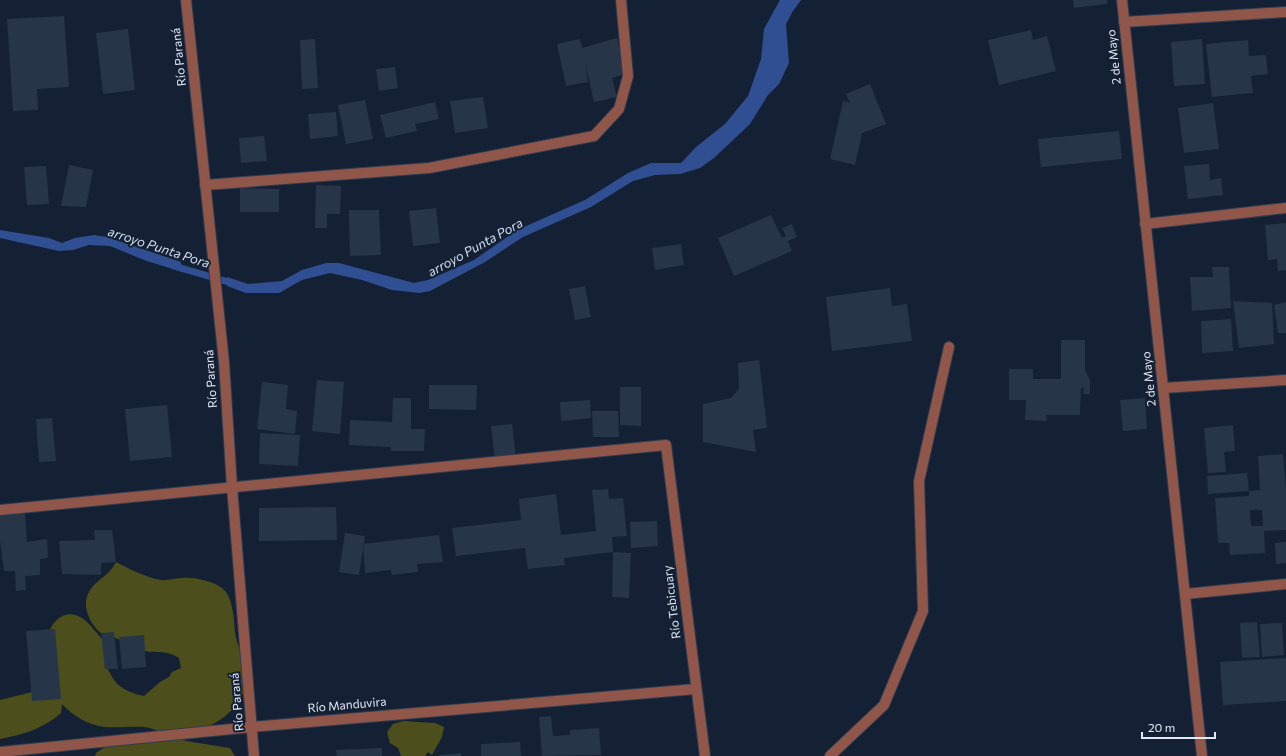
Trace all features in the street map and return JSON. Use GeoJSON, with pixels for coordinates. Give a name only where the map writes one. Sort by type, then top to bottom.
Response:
{"type":"FeatureCollection","features":[{"type":"Feature","properties":{"kind":"street","name":"Río Paraná"},"geometry":{"type":"LineString","coordinates":[[186,0],[224,362],[232,487],[254,756]]}},
{"type":"Feature","properties":{"kind":"street"},"geometry":{"type":"LineString","coordinates":[[205,185],[429,168],[594,136],[619,109],[628,76],[621,0]]}},
{"type":"Feature","properties":{"kind":"street","name":"2 de Mayo"},"geometry":{"type":"LineString","coordinates":[[1122,0],[1202,756]]}},
{"type":"Feature","properties":{"kind":"street"},"geometry":{"type":"LineString","coordinates":[[1124,22],[1286,12]]}},
{"type":"Feature","properties":{"kind":"street"},"geometry":{"type":"LineString","coordinates":[[1145,224],[1286,208]]}},
{"type":"Feature","properties":{"kind":"street"},"geometry":{"type":"LineString","coordinates":[[830,756],[884,704],[923,611],[919,482],[950,348]]}},
{"type":"Feature","properties":{"kind":"street"},"geometry":{"type":"LineString","coordinates":[[1163,388],[1286,380]]}},
{"type":"Feature","properties":{"kind":"street","name":"Río Tebicuary"},"geometry":{"type":"LineString","coordinates":[[232,487],[666,445],[705,756]]}},
{"type":"Feature","properties":{"kind":"street"},"geometry":{"type":"LineString","coordinates":[[0,510],[232,487]]}},
{"type":"Feature","properties":{"kind":"street"},"geometry":{"type":"LineString","coordinates":[[1185,594],[1286,584]]}},
{"type":"Feature","properties":{"kind":"street","name":"Río Manduvira"},"geometry":{"type":"LineString","coordinates":[[0,752],[252,726],[696,689]]}},
{"type":"Feature","properties":{"kind":"shaded area"},"geometry":{"type":"Polygon","coordinates":[[[116,562],[155,579],[166,580],[187,578],[204,580],[219,586],[229,597],[236,637],[243,660],[246,678],[245,689],[234,707],[220,720],[204,728],[176,737],[186,741],[230,748],[235,756],[95,756],[96,753],[113,742],[132,733],[140,734],[157,741],[167,741],[174,737],[145,727],[99,726],[76,716],[62,704],[61,713],[48,723],[25,733],[0,739],[0,700],[44,689],[49,631],[59,618],[65,615],[76,615],[82,618],[99,636],[104,644],[106,666],[114,680],[128,691],[144,696],[160,682],[169,677],[172,672],[181,668],[179,658],[173,655],[164,652],[141,650],[116,638],[101,633],[93,625],[88,615],[86,599],[92,587],[109,572],[116,562]]]}},
{"type":"Feature","properties":{"kind":"shaded area"},"geometry":{"type":"Polygon","coordinates":[[[403,721],[435,723],[444,727],[442,737],[432,755],[428,752],[425,756],[401,756],[398,748],[390,743],[387,732],[393,724],[403,721]]]}},
{"type":"Feature","properties":{"kind":"water"},"geometry":{"type":"Polygon","coordinates":[[[780,0],[801,0],[786,24],[789,63],[779,84],[768,95],[750,124],[714,158],[700,168],[680,174],[655,175],[633,181],[591,207],[523,237],[485,262],[430,291],[419,293],[392,290],[362,280],[330,273],[302,280],[279,293],[246,293],[227,286],[227,277],[248,284],[282,281],[302,270],[326,263],[339,263],[414,283],[428,280],[474,260],[517,230],[585,200],[628,173],[651,163],[681,163],[696,147],[725,124],[748,96],[761,59],[764,29],[780,0]]]}},
{"type":"Feature","properties":{"kind":"water"},"geometry":{"type":"Polygon","coordinates":[[[0,230],[49,238],[62,243],[75,238],[94,235],[107,237],[181,262],[182,272],[144,260],[110,246],[89,245],[73,250],[59,251],[0,238],[0,230]]]}},
{"type":"Feature","properties":{"kind":"building"},"geometry":{"type":"Polygon","coordinates":[[[1073,0],[1107,0],[1107,4],[1074,8],[1073,0]]]}},
{"type":"Feature","properties":{"kind":"building"},"geometry":{"type":"Polygon","coordinates":[[[64,16],[69,87],[37,89],[38,110],[13,111],[7,19],[64,16]]]}},
{"type":"Feature","properties":{"kind":"building"},"geometry":{"type":"Polygon","coordinates":[[[128,29],[135,90],[103,94],[96,33],[128,29]]]}},
{"type":"Feature","properties":{"kind":"building"},"geometry":{"type":"Polygon","coordinates":[[[1031,30],[1033,40],[1047,36],[1056,71],[999,85],[988,40],[1031,30]]]}},
{"type":"Feature","properties":{"kind":"building"},"geometry":{"type":"Polygon","coordinates":[[[617,38],[626,74],[612,78],[617,97],[594,102],[585,62],[588,82],[566,86],[557,44],[580,39],[582,48],[617,38]]]}},
{"type":"Feature","properties":{"kind":"building"},"geometry":{"type":"Polygon","coordinates":[[[315,39],[318,88],[302,89],[300,40],[315,39]]]}},
{"type":"Feature","properties":{"kind":"building"},"geometry":{"type":"Polygon","coordinates":[[[1202,39],[1205,84],[1174,86],[1171,42],[1202,39]]]}},
{"type":"Feature","properties":{"kind":"building"},"geometry":{"type":"Polygon","coordinates":[[[1248,40],[1249,56],[1266,55],[1268,74],[1251,76],[1253,93],[1212,97],[1206,44],[1248,40]]]}},
{"type":"Feature","properties":{"kind":"building"},"geometry":{"type":"Polygon","coordinates":[[[395,67],[398,88],[379,91],[376,69],[395,67]]]}},
{"type":"Feature","properties":{"kind":"building"},"geometry":{"type":"Polygon","coordinates":[[[870,84],[886,124],[862,133],[855,165],[830,159],[843,101],[850,103],[846,94],[870,84]]]}},
{"type":"Feature","properties":{"kind":"building"},"geometry":{"type":"Polygon","coordinates":[[[483,97],[488,128],[455,133],[450,101],[483,97]]]}},
{"type":"Feature","properties":{"kind":"building"},"geometry":{"type":"Polygon","coordinates":[[[365,100],[373,139],[346,144],[338,105],[365,100]]]}},
{"type":"Feature","properties":{"kind":"building"},"geometry":{"type":"Polygon","coordinates":[[[435,102],[439,119],[415,124],[417,131],[386,138],[380,115],[435,102]]]}},
{"type":"Feature","properties":{"kind":"building"},"geometry":{"type":"Polygon","coordinates":[[[1213,103],[1219,149],[1184,153],[1178,108],[1213,103]]]}},
{"type":"Feature","properties":{"kind":"building"},"geometry":{"type":"Polygon","coordinates":[[[336,112],[338,136],[310,139],[308,114],[336,112]]]}},
{"type":"Feature","properties":{"kind":"building"},"geometry":{"type":"Polygon","coordinates":[[[1119,131],[1122,159],[1041,167],[1038,139],[1119,131]]]}},
{"type":"Feature","properties":{"kind":"building"},"geometry":{"type":"Polygon","coordinates":[[[264,136],[267,161],[241,163],[239,138],[264,136]]]}},
{"type":"Feature","properties":{"kind":"building"},"geometry":{"type":"Polygon","coordinates":[[[1209,164],[1210,180],[1221,178],[1223,195],[1188,199],[1184,166],[1209,164]]]}},
{"type":"Feature","properties":{"kind":"building"},"geometry":{"type":"Polygon","coordinates":[[[69,165],[93,170],[86,207],[61,206],[69,165]]]}},
{"type":"Feature","properties":{"kind":"building"},"geometry":{"type":"Polygon","coordinates":[[[46,166],[49,204],[27,205],[24,167],[46,166]]]}},
{"type":"Feature","properties":{"kind":"building"},"geometry":{"type":"Polygon","coordinates":[[[316,185],[341,186],[340,214],[327,214],[327,228],[315,228],[316,185]]]}},
{"type":"Feature","properties":{"kind":"building"},"geometry":{"type":"Polygon","coordinates":[[[240,188],[279,189],[279,212],[240,212],[240,188]]]}},
{"type":"Feature","properties":{"kind":"building"},"geometry":{"type":"Polygon","coordinates":[[[436,208],[440,243],[413,246],[409,211],[436,208]]]}},
{"type":"Feature","properties":{"kind":"building"},"geometry":{"type":"Polygon","coordinates":[[[349,210],[379,210],[381,255],[350,256],[349,210]]]}},
{"type":"Feature","properties":{"kind":"building"},"geometry":{"type":"Polygon","coordinates":[[[771,215],[782,238],[786,236],[782,228],[792,224],[797,237],[788,241],[792,251],[734,276],[718,238],[771,215]]]}},
{"type":"Feature","properties":{"kind":"building"},"geometry":{"type":"Polygon","coordinates":[[[1286,223],[1286,270],[1278,271],[1277,259],[1268,260],[1265,225],[1286,223]]]}},
{"type":"Feature","properties":{"kind":"building"},"geometry":{"type":"Polygon","coordinates":[[[681,244],[684,265],[655,270],[652,248],[681,244]]]}},
{"type":"Feature","properties":{"kind":"building"},"geometry":{"type":"Polygon","coordinates":[[[1212,267],[1229,267],[1231,308],[1192,311],[1190,277],[1213,277],[1212,267]]]}},
{"type":"Feature","properties":{"kind":"building"},"geometry":{"type":"Polygon","coordinates":[[[585,286],[591,317],[575,320],[569,289],[585,286]]]}},
{"type":"Feature","properties":{"kind":"building"},"geometry":{"type":"Polygon","coordinates":[[[890,288],[892,306],[907,304],[912,341],[832,351],[826,297],[890,288]]]}},
{"type":"Feature","properties":{"kind":"building"},"geometry":{"type":"Polygon","coordinates":[[[1233,301],[1272,303],[1274,344],[1239,348],[1233,301]]]}},
{"type":"Feature","properties":{"kind":"building"},"geometry":{"type":"Polygon","coordinates":[[[1286,302],[1286,333],[1278,333],[1274,305],[1286,302]]]}},
{"type":"Feature","properties":{"kind":"building"},"geometry":{"type":"Polygon","coordinates":[[[1231,319],[1233,351],[1202,353],[1201,321],[1231,319]]]}},
{"type":"Feature","properties":{"kind":"building"},"geometry":{"type":"Polygon","coordinates":[[[1061,340],[1085,340],[1085,370],[1090,380],[1090,394],[1083,394],[1084,388],[1081,388],[1080,415],[1046,415],[1047,421],[1025,420],[1026,400],[1009,400],[1009,369],[1033,369],[1033,379],[1061,379],[1061,340]]]}},
{"type":"Feature","properties":{"kind":"building"},"geometry":{"type":"Polygon","coordinates":[[[759,360],[767,428],[753,430],[756,452],[703,442],[703,404],[731,398],[739,389],[738,363],[759,360]]]}},
{"type":"Feature","properties":{"kind":"building"},"geometry":{"type":"Polygon","coordinates":[[[317,380],[344,382],[340,434],[312,431],[317,380]]]}},
{"type":"Feature","properties":{"kind":"building"},"geometry":{"type":"Polygon","coordinates":[[[262,382],[288,385],[286,409],[297,411],[295,434],[257,429],[262,382]]]}},
{"type":"Feature","properties":{"kind":"building"},"geometry":{"type":"Polygon","coordinates":[[[429,385],[477,385],[476,410],[429,409],[429,385]]]}},
{"type":"Feature","properties":{"kind":"building"},"geometry":{"type":"Polygon","coordinates":[[[620,387],[641,387],[641,426],[620,425],[620,387]]]}},
{"type":"Feature","properties":{"kind":"building"},"geometry":{"type":"Polygon","coordinates":[[[393,398],[411,398],[411,429],[425,429],[424,451],[391,451],[391,447],[349,445],[350,420],[392,422],[393,398]]]}},
{"type":"Feature","properties":{"kind":"building"},"geometry":{"type":"Polygon","coordinates":[[[1145,398],[1147,429],[1123,431],[1120,400],[1145,398]]]}},
{"type":"Feature","properties":{"kind":"building"},"geometry":{"type":"Polygon","coordinates":[[[590,400],[591,418],[561,421],[560,402],[590,400]]]}},
{"type":"Feature","properties":{"kind":"building"},"geometry":{"type":"Polygon","coordinates":[[[167,405],[172,457],[130,461],[125,409],[167,405]]]}},
{"type":"Feature","properties":{"kind":"building"},"geometry":{"type":"Polygon","coordinates":[[[592,411],[618,411],[619,437],[593,437],[592,411]]]}},
{"type":"Feature","properties":{"kind":"building"},"geometry":{"type":"Polygon","coordinates":[[[52,418],[56,461],[39,462],[36,419],[52,418]]]}},
{"type":"Feature","properties":{"kind":"building"},"geometry":{"type":"Polygon","coordinates":[[[512,424],[516,458],[495,460],[491,426],[512,424]]]}},
{"type":"Feature","properties":{"kind":"building"},"geometry":{"type":"Polygon","coordinates":[[[1233,425],[1235,451],[1224,452],[1226,472],[1208,473],[1204,428],[1233,425]]]}},
{"type":"Feature","properties":{"kind":"building"},"geometry":{"type":"Polygon","coordinates":[[[260,433],[300,435],[298,466],[259,464],[260,433]]]}},
{"type":"Feature","properties":{"kind":"building"},"geometry":{"type":"Polygon","coordinates":[[[1283,454],[1286,488],[1286,530],[1264,531],[1265,553],[1230,555],[1229,543],[1218,543],[1215,498],[1249,496],[1249,491],[1260,490],[1258,456],[1283,454]],[[1250,510],[1251,526],[1263,526],[1262,510],[1250,510]]]}},
{"type":"Feature","properties":{"kind":"building"},"geometry":{"type":"Polygon","coordinates":[[[1247,473],[1249,491],[1208,494],[1207,476],[1247,473]]]}},
{"type":"Feature","properties":{"kind":"building"},"geometry":{"type":"Polygon","coordinates":[[[608,489],[609,499],[623,498],[627,536],[612,537],[613,552],[564,558],[565,565],[528,569],[525,548],[456,556],[452,528],[521,520],[519,499],[556,494],[561,535],[596,531],[592,490],[608,489]]]}},
{"type":"Feature","properties":{"kind":"building"},"geometry":{"type":"Polygon","coordinates":[[[336,507],[337,540],[259,541],[259,508],[336,507]]]}},
{"type":"Feature","properties":{"kind":"building"},"geometry":{"type":"Polygon","coordinates":[[[0,514],[25,514],[27,542],[47,539],[48,558],[40,559],[40,575],[25,576],[26,590],[16,591],[15,571],[4,571],[0,541],[0,514]]]}},
{"type":"Feature","properties":{"kind":"building"},"geometry":{"type":"Polygon","coordinates":[[[657,521],[658,546],[631,548],[630,522],[657,521]]]}},
{"type":"Feature","properties":{"kind":"building"},"geometry":{"type":"Polygon","coordinates":[[[94,530],[112,530],[116,562],[101,563],[101,575],[62,574],[59,541],[95,540],[94,530]]]}},
{"type":"Feature","properties":{"kind":"building"},"geometry":{"type":"Polygon","coordinates":[[[345,533],[365,536],[359,575],[339,572],[345,533]]]}},
{"type":"Feature","properties":{"kind":"building"},"geometry":{"type":"Polygon","coordinates":[[[439,535],[443,562],[417,564],[418,572],[392,575],[391,570],[365,573],[363,544],[439,535]]]}},
{"type":"Feature","properties":{"kind":"building"},"geometry":{"type":"Polygon","coordinates":[[[1286,542],[1286,563],[1276,564],[1275,543],[1286,542]]]}},
{"type":"Feature","properties":{"kind":"building"},"geometry":{"type":"Polygon","coordinates":[[[613,552],[631,553],[629,598],[612,597],[613,552]]]}},
{"type":"Feature","properties":{"kind":"building"},"geometry":{"type":"Polygon","coordinates":[[[1257,622],[1260,657],[1242,658],[1240,623],[1257,622]]]}},
{"type":"Feature","properties":{"kind":"building"},"geometry":{"type":"Polygon","coordinates":[[[1282,623],[1284,655],[1262,657],[1260,624],[1282,623]]]}},
{"type":"Feature","properties":{"kind":"building"},"geometry":{"type":"Polygon","coordinates":[[[55,629],[61,699],[32,701],[26,631],[55,629]]]}},
{"type":"Feature","properties":{"kind":"building"},"geometry":{"type":"Polygon","coordinates":[[[114,632],[118,669],[105,669],[101,633],[114,632]]]}},
{"type":"Feature","properties":{"kind":"building"},"geometry":{"type":"Polygon","coordinates":[[[144,635],[146,667],[122,669],[119,637],[144,635]]]}},
{"type":"Feature","properties":{"kind":"building"},"geometry":{"type":"Polygon","coordinates":[[[1286,658],[1286,701],[1223,705],[1220,662],[1286,658]]]}},
{"type":"Feature","properties":{"kind":"building"},"geometry":{"type":"Polygon","coordinates":[[[551,716],[553,736],[570,735],[570,730],[599,728],[601,755],[542,756],[539,717],[551,716]]]}},
{"type":"Feature","properties":{"kind":"building"},"geometry":{"type":"Polygon","coordinates":[[[520,742],[521,756],[481,756],[481,744],[520,742]]]}},
{"type":"Feature","properties":{"kind":"building"},"geometry":{"type":"Polygon","coordinates":[[[382,748],[382,756],[337,756],[336,750],[382,748]]]}},
{"type":"Feature","properties":{"kind":"building"},"geometry":{"type":"Polygon","coordinates":[[[461,753],[461,756],[439,756],[439,755],[461,753]]]}},
{"type":"Feature","properties":{"kind":"waterway","name":"arroyo Punta Pora"},"geometry":{"type":"LineString","coordinates":[[174,266],[235,284]]}}]}
